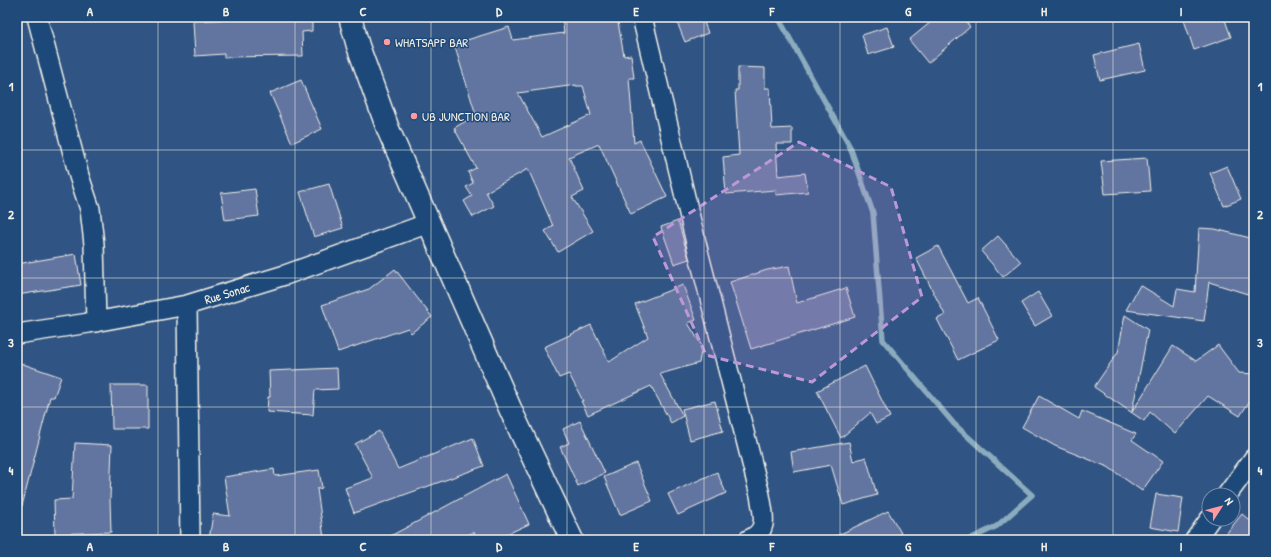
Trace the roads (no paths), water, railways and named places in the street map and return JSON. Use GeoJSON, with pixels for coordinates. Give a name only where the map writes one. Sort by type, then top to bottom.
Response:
{"type":"FeatureCollection","features":[{"type":"Feature","properties":{"kind":"main road"},"geometry":{"type":"LineString","coordinates":[[350,17],[358,46],[388,129],[512,413],[572,540]]}},
{"type":"Feature","properties":{"kind":"street"},"geometry":{"type":"LineString","coordinates":[[37,17],[79,176],[90,209],[94,244],[96,322]]}},
{"type":"Feature","properties":{"kind":"street"},"geometry":{"type":"LineString","coordinates":[[642,17],[698,251],[760,495],[764,520],[762,530],[757,536],[748,540]]}},
{"type":"Feature","properties":{"kind":"street","name":"Rue Sonac"},"geometry":{"type":"LineString","coordinates":[[17,334],[96,322],[187,305],[285,275],[429,223]]}},
{"type":"Feature","properties":{"kind":"street"},"geometry":{"type":"LineString","coordinates":[[187,305],[190,540]]}},
{"type":"Feature","properties":{"kind":"street"},"geometry":{"type":"LineString","coordinates":[[1233,487],[1254,458]]}},
{"type":"Feature","properties":{"kind":"street"},"geometry":{"type":"LineString","coordinates":[[1195,540],[1204,527]]}},
{"type":"Feature","properties":{"kind":"waterway"},"geometry":{"type":"LineString","coordinates":[[778,17],[850,147],[873,213],[883,340],[954,424],[1032,495],[997,526],[968,540]]}},
{"type":"Feature","properties":{"kind":"place","name":"WHATSAPP BAR"},"geometry":{"type":"Point","coordinates":[387,42]}},
{"type":"Feature","properties":{"kind":"place","name":"UB JUNCTION BAR"},"geometry":{"type":"Point","coordinates":[414,116]}}]}
